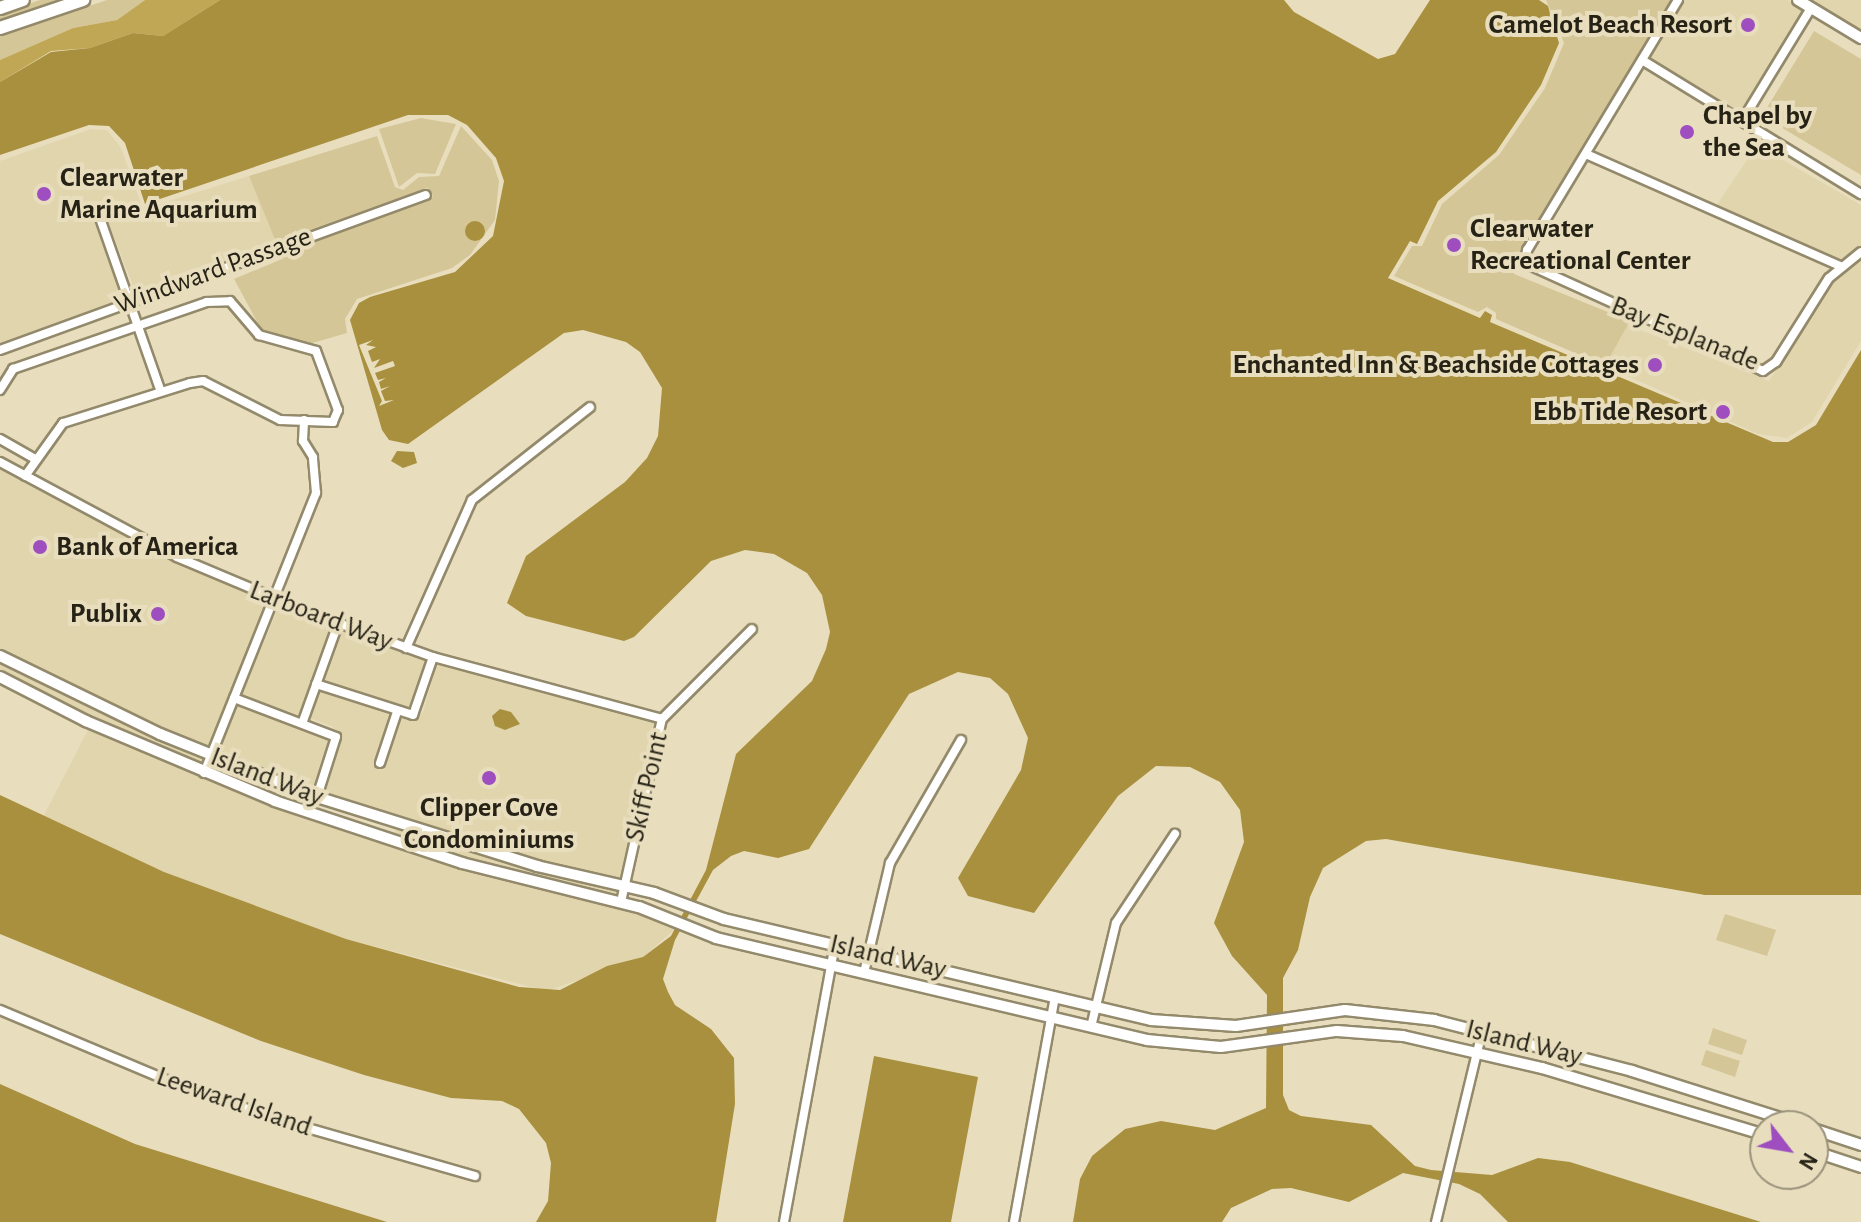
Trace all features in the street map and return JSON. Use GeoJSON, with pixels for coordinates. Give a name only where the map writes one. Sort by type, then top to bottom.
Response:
{"type":"FeatureCollection","features":[{"type":"Feature","properties":{"kind":"main road"},"geometry":{"type":"LineString","coordinates":[[0,8],[23,0]]}},
{"type":"Feature","properties":{"kind":"main road"},"geometry":{"type":"LineString","coordinates":[[0,28],[83,0]]}},
{"type":"Feature","properties":{"kind":"street","name":"Bay Esplanade"},"geometry":{"type":"LineString","coordinates":[[1678,0],[1527,250],[1525,263],[1758,369],[1776,362],[1840,266],[1861,252]]}},
{"type":"Feature","properties":{"kind":"street"},"geometry":{"type":"LineString","coordinates":[[1742,121],[1805,3],[1861,38]]}},
{"type":"Feature","properties":{"kind":"street"},"geometry":{"type":"LineString","coordinates":[[1642,60],[1861,194]]}},
{"type":"Feature","properties":{"kind":"street"},"geometry":{"type":"LineString","coordinates":[[1586,154],[1840,266]]}},
{"type":"Feature","properties":{"kind":"street","name":"Windward Passage"},"geometry":{"type":"LineString","coordinates":[[0,350],[426,195]]}},
{"type":"Feature","properties":{"kind":"street"},"geometry":{"type":"LineString","coordinates":[[100,218],[133,300],[161,392]]}},
{"type":"Feature","properties":{"kind":"street"},"geometry":{"type":"LineString","coordinates":[[0,390],[13,369],[207,302],[230,301],[259,335],[316,351],[338,410],[333,422],[280,420],[203,381],[63,423],[25,476]]}},
{"type":"Feature","properties":{"kind":"street"},"geometry":{"type":"LineString","coordinates":[[406,648],[472,500],[590,407]]}},
{"type":"Feature","properties":{"kind":"street"},"geometry":{"type":"LineString","coordinates":[[204,773],[316,493],[313,457],[303,441],[304,420]]}},
{"type":"Feature","properties":{"kind":"street"},"geometry":{"type":"LineString","coordinates":[[0,439],[35,459]]}},
{"type":"Feature","properties":{"kind":"street","name":"Larboard Way"},"geometry":{"type":"LineString","coordinates":[[0,462],[177,557],[338,624],[433,657],[662,719]]}},
{"type":"Feature","properties":{"kind":"street"},"geometry":{"type":"LineString","coordinates":[[303,721],[338,624]]}},
{"type":"Feature","properties":{"kind":"street","name":"Skiff Point"},"geometry":{"type":"LineString","coordinates":[[621,902],[662,719],[752,629]]}},
{"type":"Feature","properties":{"kind":"street","name":"Island Way"},"geometry":{"type":"LineString","coordinates":[[0,656],[210,756],[317,797],[537,866],[625,885],[699,911],[1055,997],[1197,1026],[1370,1011],[1482,1032],[1749,1113]]}},
{"type":"Feature","properties":{"kind":"street"},"geometry":{"type":"LineString","coordinates":[[316,684],[397,712],[417,710],[433,657]]}},
{"type":"Feature","properties":{"kind":"street","name":"Island Way"},"geometry":{"type":"LineString","coordinates":[[0,677],[204,773],[387,840],[621,902],[689,930],[1051,1018],[1191,1046],[1264,1043],[1364,1032],[1476,1052],[1749,1130]]}},
{"type":"Feature","properties":{"kind":"street"},"geometry":{"type":"LineString","coordinates":[[234,698],[303,721],[336,737],[317,797]]}},
{"type":"Feature","properties":{"kind":"street"},"geometry":{"type":"LineString","coordinates":[[380,763],[397,712]]}},
{"type":"Feature","properties":{"kind":"street"},"geometry":{"type":"LineString","coordinates":[[864,973],[890,863],[961,740]]}},
{"type":"Feature","properties":{"kind":"street"},"geometry":{"type":"LineString","coordinates":[[387,840],[392,822]]}},
{"type":"Feature","properties":{"kind":"street"},"geometry":{"type":"LineString","coordinates":[[1091,1027],[1116,923],[1175,834]]}},
{"type":"Feature","properties":{"kind":"street"},"geometry":{"type":"LineString","coordinates":[[784,1222],[835,945]]}},
{"type":"Feature","properties":{"kind":"street"},"geometry":{"type":"LineString","coordinates":[[1014,1222],[1055,997]]}},
{"type":"Feature","properties":{"kind":"street","name":"Leeward Island"},"geometry":{"type":"LineString","coordinates":[[0,1010],[262,1114],[475,1176]]}},
{"type":"Feature","properties":{"kind":"street"},"geometry":{"type":"LineString","coordinates":[[1436,1222],[1482,1032]]}},
{"type":"Feature","properties":{"kind":"street"},"geometry":{"type":"LineString","coordinates":[[1829,1134],[1861,1145]]}},
{"type":"Feature","properties":{"kind":"street"},"geometry":{"type":"LineString","coordinates":[[1829,1156],[1861,1167]]}},
{"type":"Feature","properties":{"kind":"shaded area"},"geometry":{"type":"Polygon","coordinates":[[[40,0],[69,0],[0,23],[0,14],[40,0]]]}},
{"type":"Feature","properties":{"kind":"shaded area"},"geometry":{"type":"Polygon","coordinates":[[[107,0],[145,0],[117,20],[73,28],[0,60],[0,36],[107,0]]]}},
{"type":"Feature","properties":{"kind":"shaded area"},"geometry":{"type":"Polygon","coordinates":[[[145,0],[220,0],[163,36],[133,33],[90,48],[51,51],[0,82],[0,60],[73,28],[117,20],[145,0]]]}},
{"type":"Feature","properties":{"kind":"shaded area"},"geometry":{"type":"Polygon","coordinates":[[[220,0],[1284,0],[1294,12],[1378,59],[1395,54],[1430,0],[1539,0],[1548,6],[1559,43],[1541,85],[1496,152],[1438,201],[1417,244],[1410,241],[1388,278],[1480,318],[1485,311],[1492,315],[1490,322],[1773,442],[1788,442],[1816,425],[1861,350],[1861,895],[1705,895],[1386,839],[1366,841],[1323,868],[1310,897],[1298,950],[1283,978],[1283,1095],[1289,1110],[1301,1116],[1371,1125],[1415,1166],[1492,1175],[1538,1158],[1570,1162],[1761,1222],[1508,1222],[1480,1194],[1459,1184],[1403,1173],[1349,1202],[1291,1188],[1272,1189],[1231,1208],[1222,1222],[1073,1222],[1080,1179],[1092,1156],[1125,1129],[1161,1121],[1215,1130],[1266,1108],[1267,995],[1232,956],[1214,923],[1244,842],[1240,810],[1220,782],[1190,767],[1156,766],[1118,796],[1034,913],[968,896],[958,878],[1021,770],[1028,738],[1008,694],[990,678],[958,672],[909,694],[809,849],[778,858],[744,851],[731,856],[713,870],[675,940],[663,979],[668,992],[675,1005],[711,1029],[734,1058],[735,1104],[716,1222],[536,1222],[548,1201],[551,1163],[546,1143],[519,1109],[502,1101],[451,1098],[364,1075],[261,1041],[0,934],[0,795],[164,872],[346,939],[519,987],[560,990],[607,966],[643,957],[671,936],[706,870],[736,754],[812,681],[826,649],[830,632],[822,595],[807,573],[774,554],[745,550],[711,561],[634,637],[624,641],[526,616],[507,603],[526,556],[625,482],[647,458],[658,436],[662,388],[640,352],[626,342],[583,330],[564,333],[408,444],[389,440],[382,430],[350,320],[359,303],[370,297],[455,272],[493,236],[504,181],[496,158],[467,125],[448,115],[408,115],[145,204],[125,143],[109,126],[89,125],[0,155],[0,82],[51,52],[90,48],[133,33],[163,36],[220,0]]]}},
{"type":"Feature","properties":{"kind":"shaded area"},"geometry":{"type":"Polygon","coordinates":[[[1546,0],[1671,0],[1522,247],[1514,274],[1630,321],[1605,366],[1496,319],[1496,313],[1487,307],[1478,312],[1394,276],[1412,246],[1422,246],[1442,204],[1499,155],[1545,88],[1564,43],[1546,0]]]}},
{"type":"Feature","properties":{"kind":"shaded area"},"geometry":{"type":"Polygon","coordinates":[[[1685,0],[1788,0],[1804,9],[1740,113],[1649,59],[1685,0]]]}},
{"type":"Feature","properties":{"kind":"shaded area"},"geometry":{"type":"Polygon","coordinates":[[[1861,0],[1861,32],[1811,2],[1861,0]]]}},
{"type":"Feature","properties":{"kind":"shaded area"},"geometry":{"type":"Polygon","coordinates":[[[1814,31],[1861,59],[1861,175],[1762,116],[1814,31]]]}},
{"type":"Feature","properties":{"kind":"shaded area"},"geometry":{"type":"Polygon","coordinates":[[[421,118],[456,124],[435,174],[417,173],[399,187],[379,129],[421,118]]]}},
{"type":"Feature","properties":{"kind":"shaded area"},"geometry":{"type":"Polygon","coordinates":[[[461,126],[492,160],[499,181],[495,220],[470,255],[452,268],[357,299],[345,319],[347,333],[309,344],[262,331],[234,279],[282,259],[280,253],[433,197],[428,188],[276,242],[249,176],[377,136],[395,187],[403,190],[419,177],[439,176],[461,126]]]}},
{"type":"Feature","properties":{"kind":"shaded area"},"geometry":{"type":"Polygon","coordinates":[[[91,129],[107,130],[121,148],[143,209],[249,176],[276,242],[136,293],[104,212],[94,214],[126,297],[0,343],[0,161],[91,129]]]}},
{"type":"Feature","properties":{"kind":"shaded area"},"geometry":{"type":"Polygon","coordinates":[[[1757,145],[1861,205],[1861,246],[1839,260],[1716,206],[1757,145]]]}},
{"type":"Feature","properties":{"kind":"shaded area"},"geometry":{"type":"Polygon","coordinates":[[[475,221],[482,224],[485,231],[482,238],[475,241],[468,238],[465,231],[468,224],[475,221]]]}},
{"type":"Feature","properties":{"kind":"shaded area"},"geometry":{"type":"Polygon","coordinates":[[[1861,259],[1861,341],[1812,422],[1787,438],[1758,434],[1605,366],[1628,325],[1769,381],[1834,281],[1861,259]]]}},
{"type":"Feature","properties":{"kind":"shaded area"},"geometry":{"type":"Polygon","coordinates":[[[397,451],[414,452],[417,463],[403,468],[391,461],[397,451]]]}},
{"type":"Feature","properties":{"kind":"shaded area"},"geometry":{"type":"Polygon","coordinates":[[[0,470],[174,562],[268,601],[207,749],[0,650],[0,470]]]}},
{"type":"Feature","properties":{"kind":"shaded area"},"geometry":{"type":"Polygon","coordinates":[[[279,606],[331,627],[299,715],[242,695],[279,606]]]}},
{"type":"Feature","properties":{"kind":"shaded area"},"geometry":{"type":"Polygon","coordinates":[[[342,630],[426,660],[410,710],[324,681],[342,630]]]}},
{"type":"Feature","properties":{"kind":"shaded area"},"geometry":{"type":"Polygon","coordinates":[[[0,662],[203,758],[200,766],[45,695],[0,671],[0,662]]]}},
{"type":"Feature","properties":{"kind":"shaded area"},"geometry":{"type":"Polygon","coordinates":[[[437,664],[655,723],[620,879],[538,861],[324,794],[342,738],[333,727],[310,718],[320,691],[390,715],[373,766],[384,770],[401,719],[414,720],[423,712],[437,664]]]}},
{"type":"Feature","properties":{"kind":"shaded area"},"geometry":{"type":"Polygon","coordinates":[[[238,705],[330,739],[314,790],[218,753],[238,705]]]}},
{"type":"Feature","properties":{"kind":"shaded area"},"geometry":{"type":"Polygon","coordinates":[[[500,709],[511,712],[520,724],[505,730],[495,726],[492,716],[500,709]]]}},
{"type":"Feature","properties":{"kind":"shaded area"},"geometry":{"type":"Polygon","coordinates":[[[89,728],[334,828],[461,868],[637,912],[675,929],[643,957],[547,991],[346,939],[164,872],[43,817],[89,728]]]}},
{"type":"Feature","properties":{"kind":"shaded area"},"geometry":{"type":"Polygon","coordinates":[[[396,829],[618,889],[617,896],[463,858],[394,836],[396,829]]]}},
{"type":"Feature","properties":{"kind":"shaded area"},"geometry":{"type":"Polygon","coordinates":[[[1725,914],[1776,930],[1767,956],[1716,940],[1725,914]]]}},
{"type":"Feature","properties":{"kind":"shaded area"},"geometry":{"type":"Polygon","coordinates":[[[1713,1028],[1747,1040],[1742,1055],[1708,1044],[1713,1028]]]}},
{"type":"Feature","properties":{"kind":"shaded area"},"geometry":{"type":"Polygon","coordinates":[[[1706,1050],[1740,1061],[1735,1077],[1701,1065],[1706,1050]]]}},
{"type":"Feature","properties":{"kind":"shaded area"},"geometry":{"type":"Polygon","coordinates":[[[874,1056],[978,1077],[951,1222],[843,1222],[874,1056]]]}},
{"type":"Feature","properties":{"kind":"shaded area"},"geometry":{"type":"Polygon","coordinates":[[[0,1084],[135,1144],[387,1222],[0,1222],[0,1084]]]}},
{"type":"Feature","properties":{"kind":"pier"},"geometry":{"type":"Polygon","coordinates":[[[373,340],[366,345],[376,347],[368,351],[372,362],[380,359],[374,368],[393,361],[395,366],[375,373],[378,380],[386,378],[379,382],[381,389],[390,386],[381,391],[385,401],[394,400],[379,406],[382,401],[359,345],[373,340]]]}},
{"type":"Feature","properties":{"kind":"place","name":"Camelot Beach Resort"},"geometry":{"type":"Point","coordinates":[1748,25]}},
{"type":"Feature","properties":{"kind":"place","name":"Chapel by the Sea"},"geometry":{"type":"Point","coordinates":[1687,132]}},
{"type":"Feature","properties":{"kind":"place","name":"Clearwater Marine Aquarium"},"geometry":{"type":"Point","coordinates":[44,194]}},
{"type":"Feature","properties":{"kind":"place","name":"Clearwater Recreational Center"},"geometry":{"type":"Point","coordinates":[1454,245]}},
{"type":"Feature","properties":{"kind":"place","name":"Enchanted Inn & Beachside Cottages"},"geometry":{"type":"Point","coordinates":[1655,365]}},
{"type":"Feature","properties":{"kind":"place","name":"Ebb Tide Resort"},"geometry":{"type":"Point","coordinates":[1723,412]}},
{"type":"Feature","properties":{"kind":"place","name":"Bank of America"},"geometry":{"type":"Point","coordinates":[40,547]}},
{"type":"Feature","properties":{"kind":"place","name":"Publix"},"geometry":{"type":"Point","coordinates":[158,614]}},
{"type":"Feature","properties":{"kind":"place","name":"Clipper Cove Condominiums"},"geometry":{"type":"Point","coordinates":[489,778]}}]}
